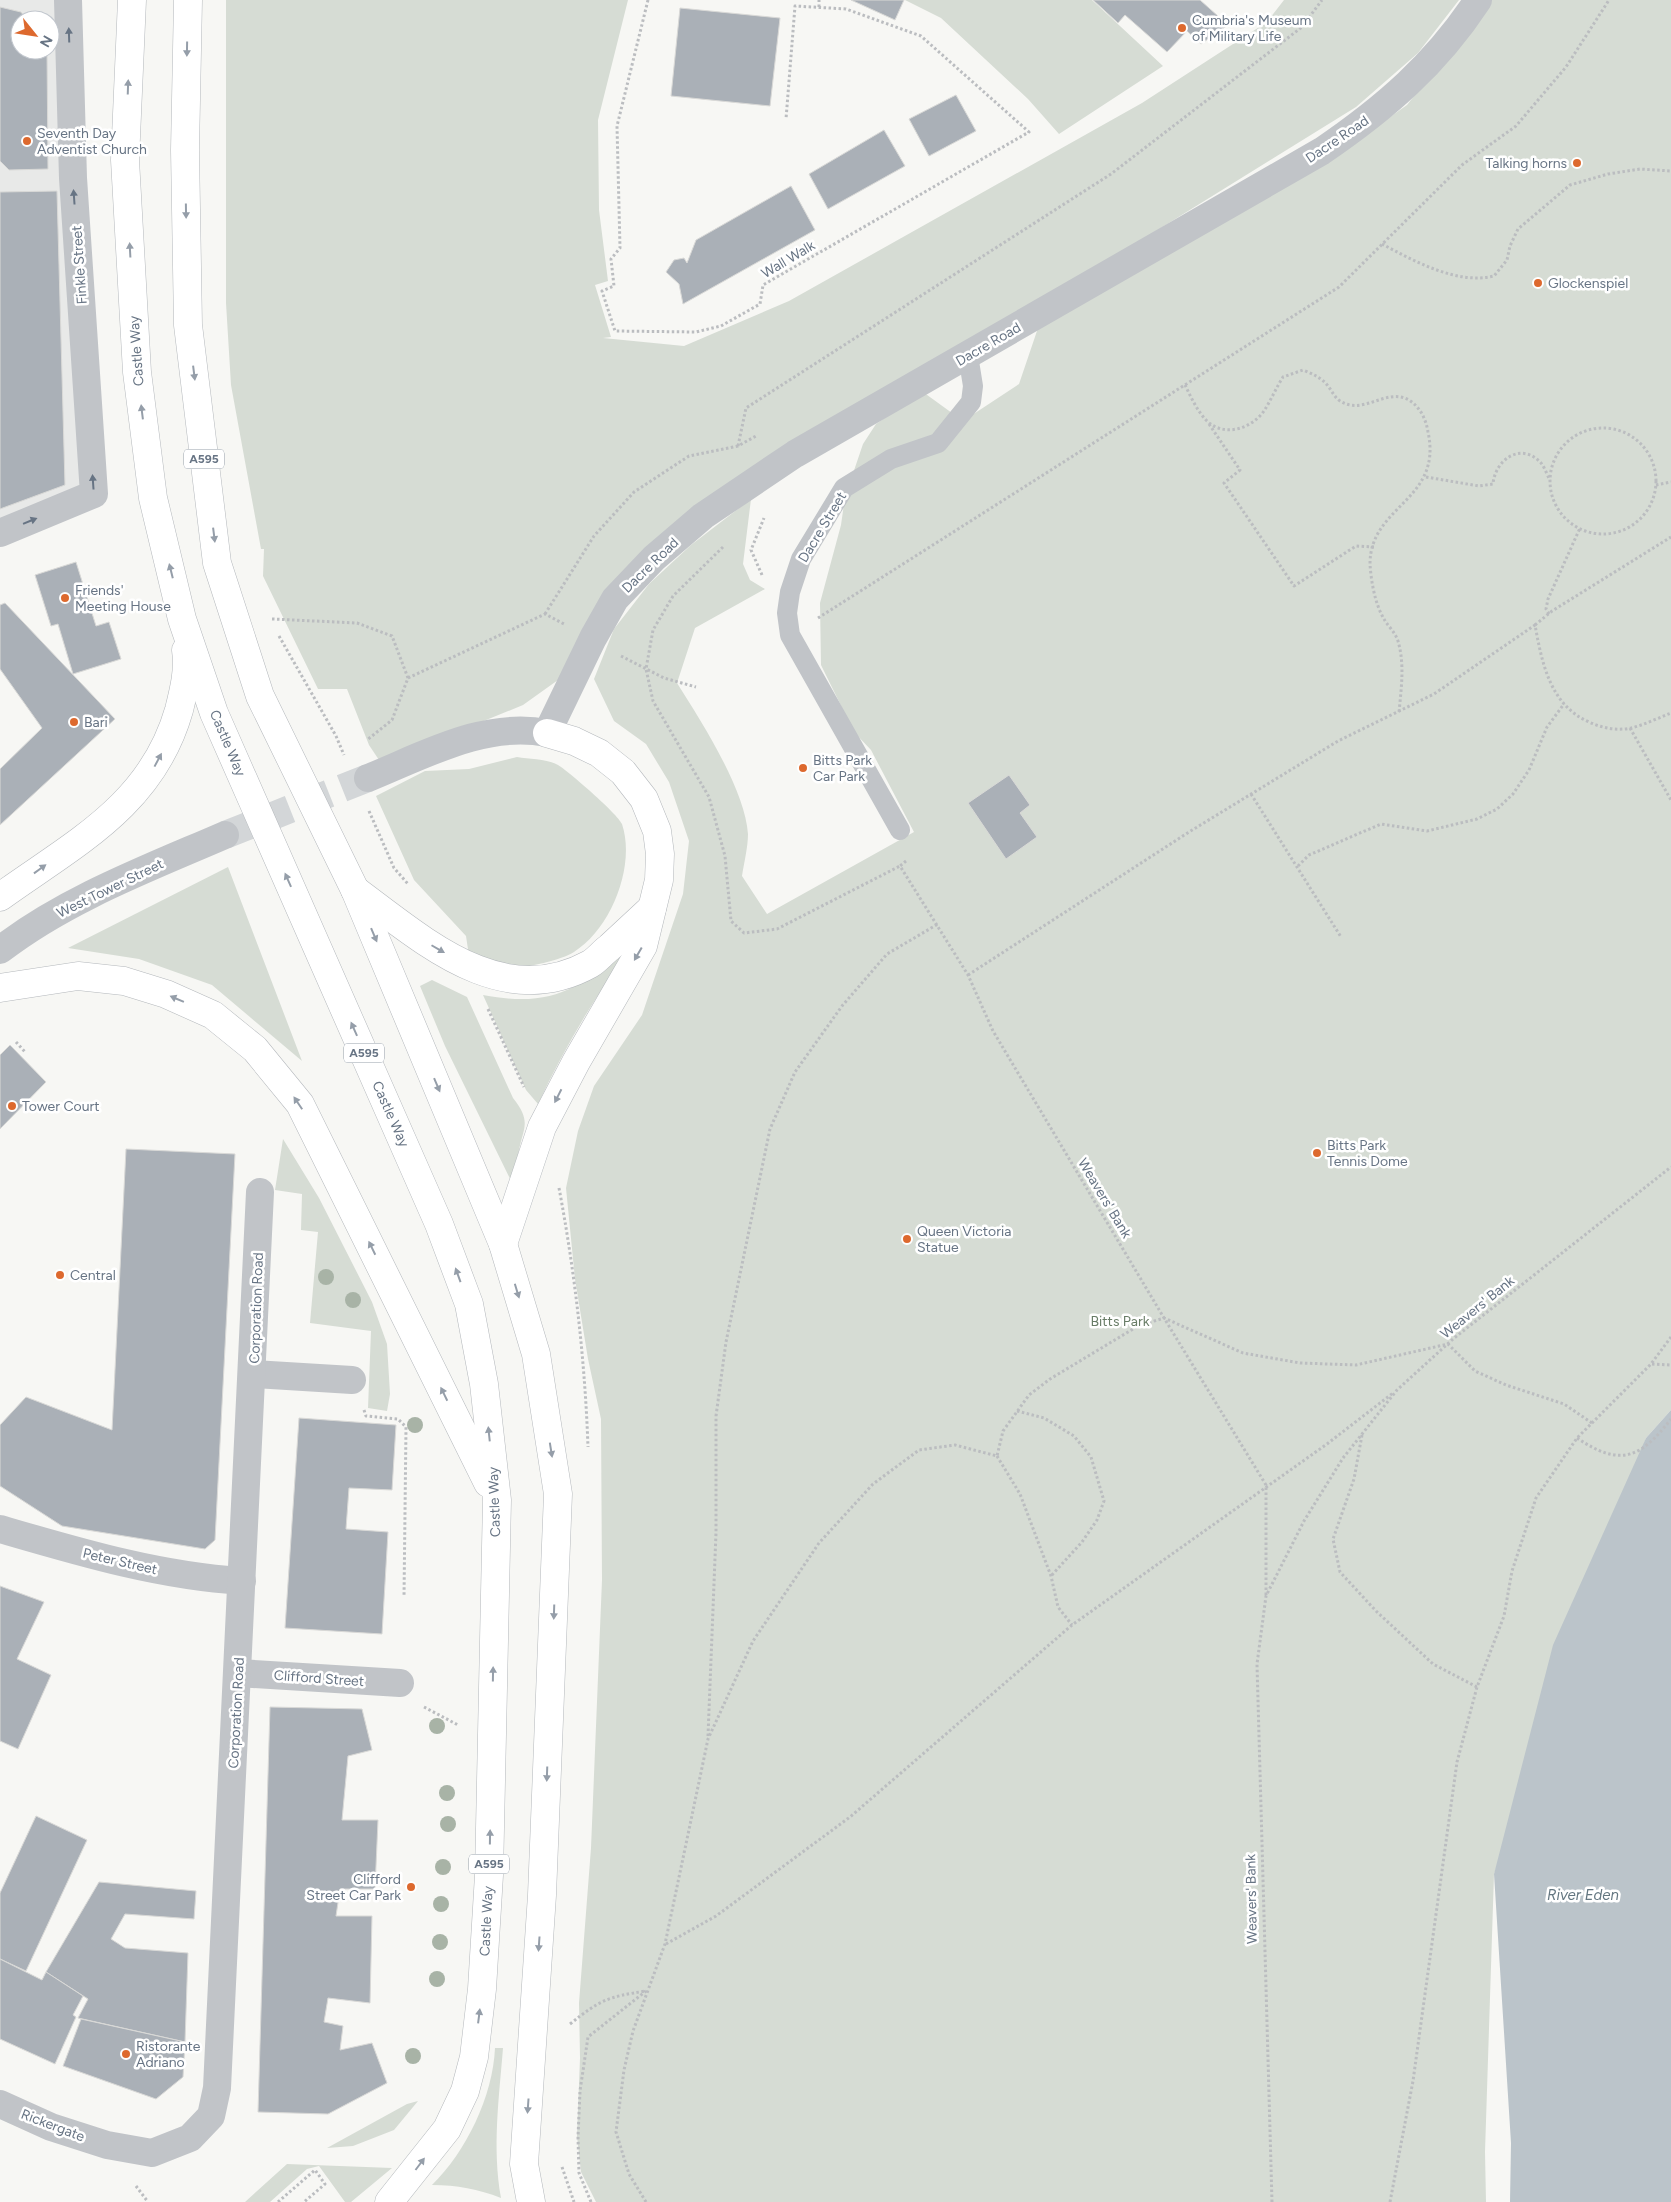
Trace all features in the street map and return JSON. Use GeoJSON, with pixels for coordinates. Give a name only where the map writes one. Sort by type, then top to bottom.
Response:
{"type":"FeatureCollection","features":[{"type":"Feature","properties":{"kind":"main road","name":"Castle Way"},"geometry":{"type":"LineString","coordinates":[[132,0],[125,160],[137,372],[153,498],[182,619],[214,713],[439,1224],[469,1304],[484,1384],[497,1500],[489,1875],[482,1989],[474,2056],[465,2091],[447,2129],[389,2202]]}},
{"type":"Feature","properties":{"kind":"main road","name":"A595"},"geometry":{"type":"LineString","coordinates":[[188,0],[185,150],[188,325],[217,563],[260,696],[356,890],[503,1244],[536,1354],[558,1494],[542,1895],[524,2164],[530,2202]]}},
{"type":"Feature","properties":{"kind":"main road"},"geometry":{"type":"LineString","coordinates":[[0,897],[101,825],[130,800],[151,773],[172,734],[184,689],[187,659],[182,619]]}},
{"type":"Feature","properties":{"kind":"main road"},"geometry":{"type":"LineString","coordinates":[[503,1244],[542,1127],[576,1062],[643,946],[659,880],[660,854],[658,830],[644,799],[623,772],[599,753],[574,741],[547,734]]}},
{"type":"Feature","properties":{"kind":"main road"},"geometry":{"type":"LineString","coordinates":[[356,890],[434,948],[490,975],[519,981],[557,978],[591,964],[652,908]]}},
{"type":"Feature","properties":{"kind":"main road"},"geometry":{"type":"LineString","coordinates":[[0,988],[78,976],[124,981],[166,994],[213,1014],[255,1049],[300,1104],[497,1500]]}},
{"type":"Feature","properties":{"kind":"street","name":"Finkle Street"},"geometry":{"type":"LineString","coordinates":[[0,533],[94,494],[73,178],[68,0]]}},
{"type":"Feature","properties":{"kind":"street","name":"Dacre Road"},"geometry":{"type":"LineString","coordinates":[[547,734],[593,638],[615,600],[654,558],[703,516],[795,454],[1322,151],[1369,119],[1422,72],[1478,0]]}},
{"type":"Feature","properties":{"kind":"street"},"geometry":{"type":"LineString","coordinates":[[368,778],[481,734],[526,729],[547,734]]}},
{"type":"Feature","properties":{"kind":"street","name":"West Tower Street"},"geometry":{"type":"LineString","coordinates":[[0,950],[66,908],[137,873],[225,835]]}},
{"type":"Feature","properties":{"kind":"street","name":"Corporation Road"},"geometry":{"type":"LineString","coordinates":[[108,2144],[152,2153],[190,2138],[211,2116],[218,2088],[253,1374],[260,1192]]}},
{"type":"Feature","properties":{"kind":"street"},"geometry":{"type":"LineString","coordinates":[[253,1374],[352,1380]]}},
{"type":"Feature","properties":{"kind":"street","name":"Peter Street"},"geometry":{"type":"LineString","coordinates":[[0,1529],[112,1560],[207,1579],[242,1581]]}},
{"type":"Feature","properties":{"kind":"street","name":"Clifford Street"},"geometry":{"type":"LineString","coordinates":[[238,1673],[400,1683]]}},
{"type":"Feature","properties":{"kind":"street","name":"Rickergate"},"geometry":{"type":"LineString","coordinates":[[0,2104],[51,2127],[108,2144]]}},
{"type":"Feature","properties":{"kind":"lane","name":"Dacre Street"},"geometry":{"type":"LineString","coordinates":[[900,830],[790,635],[787,613],[790,592],[801,559],[844,488],[891,460],[938,443],[971,402],[973,386],[968,356]]}},
{"type":"Feature","properties":{"kind":"path","name":"Wall Walk"},"geometry":{"type":"LineString","coordinates":[[648,0],[617,126],[617,201],[620,248],[611,259],[614,286],[602,291],[615,331],[696,332],[720,326],[760,304],[763,285],[1029,132],[921,36],[846,9],[819,7],[795,6],[786,120]]}},
{"type":"Feature","properties":{"kind":"path"},"geometry":{"type":"LineString","coordinates":[[819,0],[819,7]]}},
{"type":"Feature","properties":{"kind":"path"},"geometry":{"type":"LineString","coordinates":[[738,446],[746,408],[1111,174],[1302,27],[1322,0]]}},
{"type":"Feature","properties":{"kind":"path"},"geometry":{"type":"LineString","coordinates":[[790,635],[1339,287],[1462,165],[1516,126],[1566,67],[1609,0]]}},
{"type":"Feature","properties":{"kind":"path"},"geometry":{"type":"LineString","coordinates":[[1382,244],[1403,256],[1449,273],[1476,278],[1494,276],[1507,260],[1510,246],[1518,229],[1570,185],[1608,174],[1640,169],[1671,171]]}},
{"type":"Feature","properties":{"kind":"path"},"geometry":{"type":"LineString","coordinates":[[1208,422],[1218,428],[1230,430],[1241,429],[1254,422],[1265,410],[1283,377],[1303,370],[1322,379],[1340,401],[1348,404],[1357,406],[1368,405],[1391,396],[1408,400],[1416,406],[1427,425],[1430,438],[1430,463],[1426,477],[1418,489],[1380,531],[1370,563],[1378,605],[1398,639],[1402,680],[1399,713]]}},
{"type":"Feature","properties":{"kind":"path"},"geometry":{"type":"LineString","coordinates":[[1185,385],[1240,470],[1224,483],[1294,586],[1356,546],[1374,547]]}},
{"type":"Feature","properties":{"kind":"path"},"geometry":{"type":"LineString","coordinates":[[1596,428],[1614,428],[1631,435],[1645,448],[1653,463],[1656,485],[1653,499],[1645,514],[1633,525],[1617,532],[1600,534],[1580,528],[1568,521],[1558,508],[1552,492],[1551,480],[1555,459],[1564,445],[1579,434],[1596,428]]}},
{"type":"Feature","properties":{"kind":"path"},"geometry":{"type":"LineString","coordinates":[[545,614],[594,536],[634,492],[689,456],[738,446],[761,433]]}},
{"type":"Feature","properties":{"kind":"path"},"geometry":{"type":"LineString","coordinates":[[1426,477],[1479,486],[1493,484],[1498,466],[1504,459],[1523,454],[1540,462],[1551,480]]}},
{"type":"Feature","properties":{"kind":"path"},"geometry":{"type":"LineString","coordinates":[[1656,485],[1671,482]]}},
{"type":"Feature","properties":{"kind":"path"},"geometry":{"type":"LineString","coordinates":[[760,517],[766,512],[751,550],[764,578],[790,592]]}},
{"type":"Feature","properties":{"kind":"path"},"geometry":{"type":"LineString","coordinates":[[1549,614],[1546,608],[1548,598],[1580,528]]}},
{"type":"Feature","properties":{"kind":"path"},"geometry":{"type":"LineString","coordinates":[[968,976],[1251,794],[1338,742],[1434,694],[1549,614],[1671,537]]}},
{"type":"Feature","properties":{"kind":"path"},"geometry":{"type":"LineString","coordinates":[[727,543],[674,596],[653,630],[646,669],[653,701],[709,797],[725,856],[731,922],[744,933],[776,929],[900,866],[915,855],[900,830]]}},
{"type":"Feature","properties":{"kind":"path"},"geometry":{"type":"LineString","coordinates":[[232,610],[269,619],[357,623],[392,636],[408,678],[392,720],[362,744]]}},
{"type":"Feature","properties":{"kind":"path"},"geometry":{"type":"LineString","coordinates":[[1535,625],[1541,658],[1556,697],[1576,716],[1598,726],[1630,728],[1671,713]]}},
{"type":"Feature","properties":{"kind":"path"},"geometry":{"type":"LineString","coordinates":[[1298,866],[1309,855],[1381,824],[1427,832],[1477,819],[1497,809],[1513,794],[1529,770],[1546,727],[1564,704]]}},
{"type":"Feature","properties":{"kind":"path"},"geometry":{"type":"LineString","coordinates":[[1630,728],[1671,800]]}},
{"type":"Feature","properties":{"kind":"path"},"geometry":{"type":"LineString","coordinates":[[1251,794],[1341,937]]}},
{"type":"Feature","properties":{"kind":"path","name":"Weavers' Bank"},"geometry":{"type":"LineString","coordinates":[[900,866],[938,924],[968,976],[993,1031],[1164,1318],[1266,1484],[1266,1596],[1257,1664],[1272,2202]]}},
{"type":"Feature","properties":{"kind":"path"},"geometry":{"type":"LineString","coordinates":[[646,2202],[628,2174],[616,2132],[624,2070],[633,2031],[646,1991],[665,1944],[708,1739],[716,1533],[716,1416],[726,1342],[770,1129],[795,1072],[842,1006],[887,954],[938,924]]}},
{"type":"Feature","properties":{"kind":"path"},"geometry":{"type":"LineString","coordinates":[[16,1042],[26,1053]]}},
{"type":"Feature","properties":{"kind":"path","name":"Weavers' Bank"},"geometry":{"type":"LineString","coordinates":[[1266,1596],[1304,1521],[1343,1458],[1397,1390],[1448,1344],[1671,1167]]}},
{"type":"Feature","properties":{"kind":"path"},"geometry":{"type":"LineString","coordinates":[[997,1456],[1003,1431],[1029,1395],[1050,1379],[1138,1326],[1164,1318],[1244,1353],[1300,1363],[1356,1365],[1448,1344],[1475,1371],[1506,1385],[1564,1404],[1592,1423]]}},
{"type":"Feature","properties":{"kind":"path"},"geometry":{"type":"LineString","coordinates":[[1390,2202],[1413,2081],[1457,1762],[1477,1687],[1504,1616],[1512,1571],[1536,1498],[1577,1438],[1651,1364],[1671,1337]]}},
{"type":"Feature","properties":{"kind":"path"},"geometry":{"type":"LineString","coordinates":[[1651,1364],[1671,1365]]}},
{"type":"Feature","properties":{"kind":"path"},"geometry":{"type":"LineString","coordinates":[[352,1380],[366,1416],[398,1419],[406,1428],[404,1597]]}},
{"type":"Feature","properties":{"kind":"path"},"geometry":{"type":"LineString","coordinates":[[665,1944],[716,1916],[850,1817],[1072,1626],[1266,1484],[1327,1444],[1397,1390]]}},
{"type":"Feature","properties":{"kind":"path"},"geometry":{"type":"LineString","coordinates":[[1016,1411],[1044,1418],[1074,1436],[1091,1457],[1104,1502],[1097,1520],[1082,1542],[1051,1576]]}},
{"type":"Feature","properties":{"kind":"path"},"geometry":{"type":"LineString","coordinates":[[1577,1438],[1607,1455],[1634,1454],[1651,1443],[1671,1419]]}},
{"type":"Feature","properties":{"kind":"path"},"geometry":{"type":"LineString","coordinates":[[1362,1434],[1354,1479],[1333,1539],[1340,1572],[1376,1611],[1433,1664],[1477,1687]]}},
{"type":"Feature","properties":{"kind":"path"},"geometry":{"type":"LineString","coordinates":[[708,1739],[753,1641],[819,1543],[873,1484],[919,1450],[955,1445],[997,1456],[1020,1494],[1051,1576],[1058,1607],[1072,1626]]}},
{"type":"Feature","properties":{"kind":"path"},"geometry":{"type":"LineString","coordinates":[[400,1683],[413,1704],[432,1710],[466,1729]]}},
{"type":"Feature","properties":{"kind":"path"},"geometry":{"type":"LineString","coordinates":[[570,2024],[594,2005],[612,1996],[646,1991]]}},
{"type":"Feature","properties":{"kind":"path"},"geometry":{"type":"LineString","coordinates":[[591,2202],[579,2173],[578,2138],[580,2091],[588,2037],[646,1991]]}},
{"type":"Feature","properties":{"kind":"path"},"geometry":{"type":"LineString","coordinates":[[278,2202],[315,2170],[325,2184],[304,2202]]}},
{"type":"Feature","properties":{"kind":"shaded area"},"geometry":{"type":"Polygon","coordinates":[[[0,0],[60,0],[82,487],[0,533],[0,0]]]}},
{"type":"Feature","properties":{"kind":"green space"},"geometry":{"type":"Polygon","coordinates":[[[226,0],[628,0],[598,120],[599,210],[608,281],[595,285],[611,337],[603,338],[684,346],[789,301],[1142,103],[1267,22],[1284,0],[1459,0],[1418,53],[1356,107],[1114,257],[750,470],[558,680],[523,705],[381,763],[369,745],[347,689],[318,689],[263,576],[264,549],[261,549],[231,385],[226,303],[226,0]]]}},
{"type":"Feature","properties":{"kind":"green space"},"geometry":{"type":"Polygon","coordinates":[[[905,0],[1092,0],[1163,66],[1059,134],[1028,99],[941,18],[905,0]]]}},
{"type":"Feature","properties":{"kind":"green space","name":"Bitts Park"},"geometry":{"type":"Polygon","coordinates":[[[1490,0],[1671,0],[1671,1410],[1646,1438],[1494,1874],[1485,2152],[1486,2202],[596,2202],[581,2172],[577,2136],[580,2058],[579,2003],[591,1848],[602,1580],[601,1419],[588,1359],[575,1279],[566,1188],[578,1131],[594,1086],[642,1015],[683,894],[689,841],[669,782],[646,744],[614,721],[594,679],[614,629],[649,584],[691,545],[751,499],[743,564],[750,580],[765,589],[695,628],[677,683],[698,716],[731,776],[739,797],[748,834],[742,876],[767,914],[914,832],[871,750],[854,732],[821,665],[820,603],[841,525],[845,497],[863,444],[876,424],[923,392],[963,421],[1019,384],[1038,328],[1315,170],[1407,105],[1490,0]]]}},
{"type":"Feature","properties":{"kind":"green space"},"geometry":{"type":"Polygon","coordinates":[[[517,757],[543,760],[558,765],[603,803],[622,824],[626,858],[623,877],[617,895],[599,928],[587,942],[574,952],[559,959],[528,966],[501,968],[469,956],[466,936],[414,880],[376,796],[425,771],[469,769],[517,757]]]}},
{"type":"Feature","properties":{"kind":"green space"},"geometry":{"type":"Polygon","coordinates":[[[228,867],[302,1061],[212,985],[139,959],[68,948],[228,867]]]}},
{"type":"Feature","properties":{"kind":"green space"},"geometry":{"type":"Polygon","coordinates":[[[622,947],[626,955],[578,1027],[538,1104],[526,1090],[483,995],[526,999],[560,993],[576,986],[591,976],[622,947]]]}},
{"type":"Feature","properties":{"kind":"green space"},"geometry":{"type":"Polygon","coordinates":[[[432,980],[467,997],[513,1098],[523,1114],[525,1121],[518,1162],[519,1197],[445,1046],[420,986],[432,980]]]}},
{"type":"Feature","properties":{"kind":"green space"},"geometry":{"type":"Polygon","coordinates":[[[283,1139],[319,1198],[372,1302],[387,1344],[390,1394],[387,1411],[368,1408],[371,1331],[310,1323],[318,1232],[301,1230],[302,1194],[275,1190],[283,1139]]]}},
{"type":"Feature","properties":{"kind":"green space"},"geometry":{"type":"Polygon","coordinates":[[[495,2048],[503,2048],[497,2142],[498,2179],[501,2198],[467,2188],[432,2185],[456,2156],[476,2122],[489,2085],[495,2048]]]}},
{"type":"Feature","properties":{"kind":"green space"},"geometry":{"type":"Polygon","coordinates":[[[418,2101],[394,2130],[353,2146],[327,2148],[407,2104],[418,2101]]]}},
{"type":"Feature","properties":{"kind":"green space"},"geometry":{"type":"Polygon","coordinates":[[[287,2164],[392,2168],[351,2202],[345,2202],[319,2166],[307,2169],[270,2202],[245,2202],[287,2164]]]}},
{"type":"Feature","properties":{"kind":"water","name":"River Eden"},"geometry":{"type":"Polygon","coordinates":[[[1671,1410],[1671,2202],[1510,2202],[1511,2143],[1494,1874],[1553,1645],[1646,1438],[1671,1410]]]}},
{"type":"Feature","properties":{"kind":"building"},"geometry":{"type":"Polygon","coordinates":[[[851,0],[904,0],[895,20],[851,0]]]}},
{"type":"Feature","properties":{"kind":"building","name":"Cumbria's Museum of Military Life"},"geometry":{"type":"Polygon","coordinates":[[[1093,0],[1200,0],[1228,25],[1201,44],[1187,31],[1167,52],[1125,15],[1118,23],[1093,0]]]}},
{"type":"Feature","properties":{"kind":"building"},"geometry":{"type":"Polygon","coordinates":[[[0,7],[13,10],[10,10],[10,60],[47,60],[48,169],[9,170],[0,161],[0,7]]]}},
{"type":"Feature","properties":{"kind":"building"},"geometry":{"type":"Polygon","coordinates":[[[680,8],[780,18],[770,106],[671,96],[680,8]]]}},
{"type":"Feature","properties":{"kind":"building"},"geometry":{"type":"Polygon","coordinates":[[[956,95],[976,131],[929,156],[909,119],[956,95]]]}},
{"type":"Feature","properties":{"kind":"building"},"geometry":{"type":"Polygon","coordinates":[[[884,130],[905,166],[828,209],[809,174],[884,130]]]}},
{"type":"Feature","properties":{"kind":"building"},"geometry":{"type":"Polygon","coordinates":[[[791,186],[815,230],[683,304],[679,284],[666,272],[674,260],[684,258],[687,263],[696,240],[791,186]]]}},
{"type":"Feature","properties":{"kind":"building"},"geometry":{"type":"Polygon","coordinates":[[[57,191],[65,485],[0,509],[0,192],[57,191]]]}},
{"type":"Feature","properties":{"kind":"building","name":"Friends' Meeting House"},"geometry":{"type":"Polygon","coordinates":[[[76,562],[96,626],[109,622],[121,659],[73,674],[58,624],[51,626],[35,575],[76,562]]]}},
{"type":"Feature","properties":{"kind":"building"},"geometry":{"type":"Polygon","coordinates":[[[5,603],[115,719],[0,825],[0,769],[42,728],[0,669],[0,605],[5,603]]]}},
{"type":"Feature","properties":{"kind":"building"},"geometry":{"type":"Polygon","coordinates":[[[1009,775],[1030,805],[1020,813],[1037,837],[1006,859],[968,803],[1009,775]]]}},
{"type":"Feature","properties":{"kind":"building","name":"Tower Court"},"geometry":{"type":"Polygon","coordinates":[[[10,1045],[46,1082],[0,1129],[0,1055],[10,1045]]]}},
{"type":"Feature","properties":{"kind":"building"},"geometry":{"type":"Polygon","coordinates":[[[126,1149],[235,1154],[215,1540],[205,1549],[62,1526],[0,1486],[0,1425],[26,1397],[112,1430],[126,1149]]]}},
{"type":"Feature","properties":{"kind":"building"},"geometry":{"type":"Polygon","coordinates":[[[299,1418],[396,1425],[392,1490],[349,1488],[346,1529],[388,1532],[382,1634],[285,1628],[299,1418]]]}},
{"type":"Feature","properties":{"kind":"building"},"geometry":{"type":"Polygon","coordinates":[[[0,1586],[44,1602],[17,1659],[51,1675],[18,1749],[0,1741],[0,1586]]]}},
{"type":"Feature","properties":{"kind":"building"},"geometry":{"type":"Polygon","coordinates":[[[270,1707],[362,1709],[372,1750],[348,1756],[342,1820],[378,1820],[375,1889],[340,1889],[336,1916],[372,1916],[370,2003],[328,1998],[324,2022],[343,2026],[340,2050],[372,2043],[387,2083],[328,2114],[258,2112],[270,1707]]]}},
{"type":"Feature","properties":{"kind":"building"},"geometry":{"type":"Polygon","coordinates":[[[36,1816],[87,1840],[26,1971],[0,1959],[0,1893],[36,1816]]]}},
{"type":"Feature","properties":{"kind":"building"},"geometry":{"type":"Polygon","coordinates":[[[99,1882],[196,1891],[194,1919],[125,1914],[111,1939],[125,1948],[188,1953],[185,2042],[78,2018],[88,1999],[46,1972],[99,1882]]]}},
{"type":"Feature","properties":{"kind":"building"},"geometry":{"type":"Polygon","coordinates":[[[0,1959],[42,1980],[46,1972],[83,1996],[73,2015],[76,2017],[55,2064],[0,2039],[0,1959]]]}},
{"type":"Feature","properties":{"kind":"building","name":"Ristorante Adriano"},"geometry":{"type":"Polygon","coordinates":[[[81,2019],[185,2042],[183,2077],[156,2099],[63,2066],[81,2019]]]}},
{"type":"Feature","properties":{"kind":"tunnel"},"geometry":{"type":"LineString","coordinates":[[225,835],[368,778]]}},
{"type":"Feature","properties":{"kind":"place","name":"Cumbria's Museum of Military Life"},"geometry":{"type":"Point","coordinates":[1182,28]}},
{"type":"Feature","properties":{"kind":"place","name":"Seventh Day Adventist Church"},"geometry":{"type":"Point","coordinates":[27,141]}},
{"type":"Feature","properties":{"kind":"place","name":"Talking horns"},"geometry":{"type":"Point","coordinates":[1577,163]}},
{"type":"Feature","properties":{"kind":"place","name":"Glockenspiel"},"geometry":{"type":"Point","coordinates":[1538,283]}},
{"type":"Feature","properties":{"kind":"place","name":"Friends' Meeting House"},"geometry":{"type":"Point","coordinates":[65,598]}},
{"type":"Feature","properties":{"kind":"place","name":"Bari"},"geometry":{"type":"Point","coordinates":[74,722]}},
{"type":"Feature","properties":{"kind":"place","name":"Bitts Park Car Park"},"geometry":{"type":"Point","coordinates":[803,768]}},
{"type":"Feature","properties":{"kind":"place","name":"Tower Court"},"geometry":{"type":"Point","coordinates":[12,1106]}},
{"type":"Feature","properties":{"kind":"place","name":"Bitts Park Tennis Dome"},"geometry":{"type":"Point","coordinates":[1317,1153]}},
{"type":"Feature","properties":{"kind":"place","name":"Queen Victoria Statue"},"geometry":{"type":"Point","coordinates":[907,1239]}},
{"type":"Feature","properties":{"kind":"place","name":"Central"},"geometry":{"type":"Point","coordinates":[60,1275]}},
{"type":"Feature","properties":{"kind":"place","name":"Clifford Street Car Park"},"geometry":{"type":"Point","coordinates":[411,1887]}},
{"type":"Feature","properties":{"kind":"place","name":"Ristorante Adriano"},"geometry":{"type":"Point","coordinates":[126,2054]}}]}
